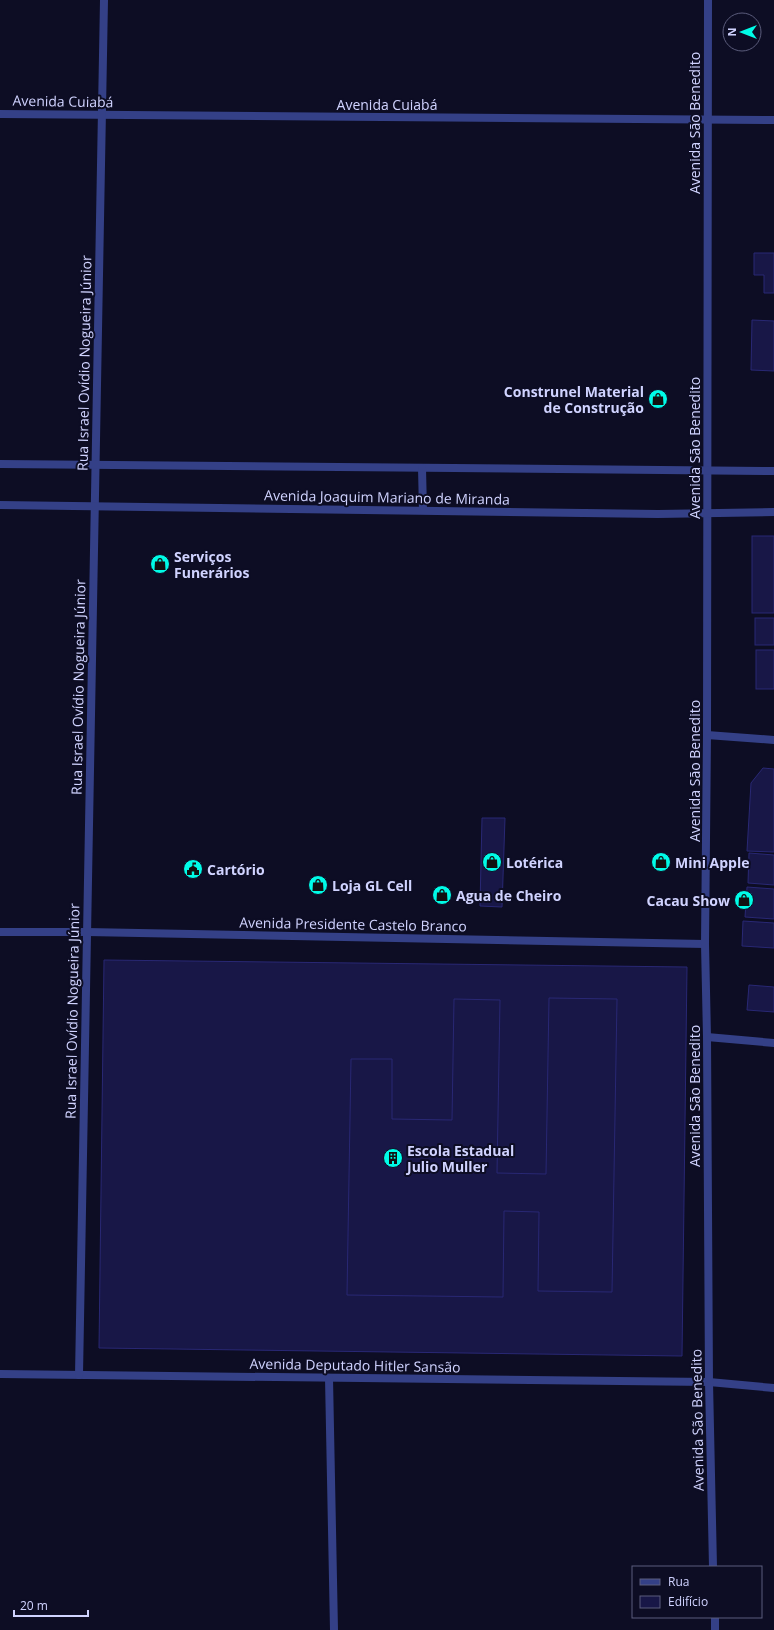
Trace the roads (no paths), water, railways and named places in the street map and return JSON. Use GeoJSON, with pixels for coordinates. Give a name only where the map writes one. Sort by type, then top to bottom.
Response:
{"type":"FeatureCollection","features":[{"type":"Feature","properties":{"kind":"street","name":"Rua Israel Ovídio Nogueira Júnior"},"geometry":{"type":"LineString","coordinates":[[79,1375],[104,0]]}},
{"type":"Feature","properties":{"kind":"street","name":"Avenida São Benedito"},"geometry":{"type":"LineString","coordinates":[[708,0],[707,734],[705,944],[709,1382],[713,1566]]}},
{"type":"Feature","properties":{"kind":"street","name":"Avenida Cuiabá"},"geometry":{"type":"LineString","coordinates":[[0,114],[774,120]]}},
{"type":"Feature","properties":{"kind":"street","name":"Avenida Joaquim Mariano de Miranda"},"geometry":{"type":"LineString","coordinates":[[0,464],[774,471]]}},
{"type":"Feature","properties":{"kind":"street"},"geometry":{"type":"LineString","coordinates":[[422,468],[423,510]]}},
{"type":"Feature","properties":{"kind":"street","name":"Avenida Joaquim Mariano de Miranda"},"geometry":{"type":"LineString","coordinates":[[0,505],[94,505],[658,514],[774,512]]}},
{"type":"Feature","properties":{"kind":"street"},"geometry":{"type":"LineString","coordinates":[[707,734],[774,740]]}},
{"type":"Feature","properties":{"kind":"street","name":"Avenida Presidente Castelo Branco"},"geometry":{"type":"LineString","coordinates":[[0,932],[87,932],[705,944]]}},
{"type":"Feature","properties":{"kind":"street"},"geometry":{"type":"LineString","coordinates":[[707,1037],[774,1043]]}},
{"type":"Feature","properties":{"kind":"street","name":"Avenida Deputado Hitler Sansão"},"geometry":{"type":"LineString","coordinates":[[0,1374],[709,1382],[774,1388]]}},
{"type":"Feature","properties":{"kind":"street"},"geometry":{"type":"LineString","coordinates":[[329,1378],[334,1630]]}},
{"type":"Feature","properties":{"kind":"street"},"geometry":{"type":"LineString","coordinates":[[714,1618],[715,1630]]}},
{"type":"Feature","properties":{"kind":"place","name":"Construnel Material de Construção"},"geometry":{"type":"Point","coordinates":[658,399]}},
{"type":"Feature","properties":{"kind":"place","name":"Serviços Funerários"},"geometry":{"type":"Point","coordinates":[160,564]}},
{"type":"Feature","properties":{"kind":"place","name":"Lotérica"},"geometry":{"type":"Point","coordinates":[492,862]}},
{"type":"Feature","properties":{"kind":"place","name":"Mini Apple"},"geometry":{"type":"Point","coordinates":[661,862]}},
{"type":"Feature","properties":{"kind":"place","name":"Cartório"},"geometry":{"type":"Point","coordinates":[193,869]}},
{"type":"Feature","properties":{"kind":"place","name":"Loja GL Cell"},"geometry":{"type":"Point","coordinates":[318,885]}},
{"type":"Feature","properties":{"kind":"place","name":"Agua de Cheiro"},"geometry":{"type":"Point","coordinates":[442,895]}},
{"type":"Feature","properties":{"kind":"place","name":"Cacau Show"},"geometry":{"type":"Point","coordinates":[744,900]}},
{"type":"Feature","properties":{"kind":"place","name":"Escola Estadual Julio Muller"},"geometry":{"type":"Point","coordinates":[393,1158]}}]}
